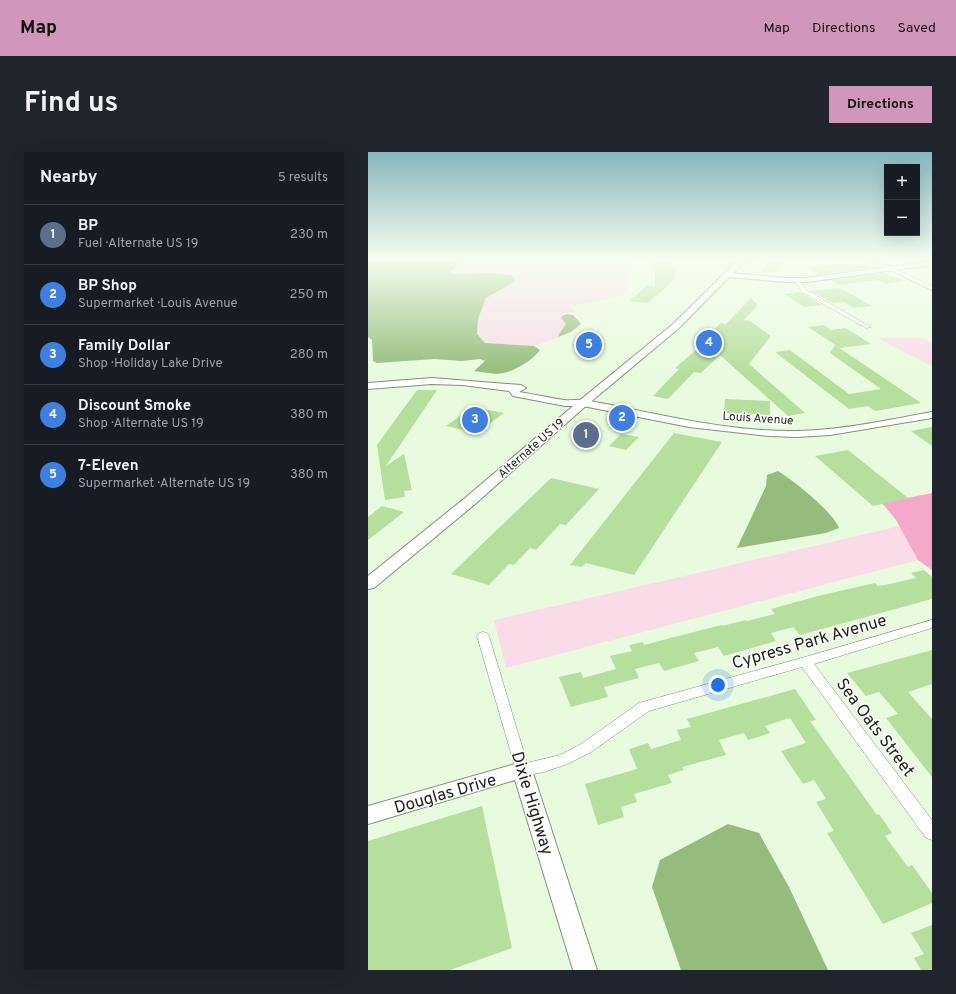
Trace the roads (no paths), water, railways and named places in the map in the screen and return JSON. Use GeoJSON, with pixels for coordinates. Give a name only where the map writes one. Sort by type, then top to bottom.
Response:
{"type":"FeatureCollection","features":[{"type":"Feature","properties":{"kind":"main road","name":"Alternate US 19"},"geometry":{"type":"LineString","coordinates":[[368,584],[470,501],[583,403],[676,326],[705,297]]}},
{"type":"Feature","properties":{"kind":"street"},"geometry":{"type":"LineString","coordinates":[[815,297],[868,327]]}},
{"type":"Feature","properties":{"kind":"street","name":"Louis Avenue"},"geometry":{"type":"LineString","coordinates":[[368,386],[444,381],[475,383],[513,389],[516,394],[565,403],[583,403],[712,428],[756,432],[797,434],[842,431],[932,415]]}},
{"type":"Feature","properties":{"kind":"street","name":"Cypress Park Avenue"},"geometry":{"type":"LineString","coordinates":[[522,770],[544,766],[565,759],[586,748],[644,707],[806,662],[932,624]]}},
{"type":"Feature","properties":{"kind":"street","name":"Dixie Highway"},"geometry":{"type":"LineString","coordinates":[[483,636],[522,770],[586,970]]}},
{"type":"Feature","properties":{"kind":"street","name":"Sea Oats Street"},"geometry":{"type":"LineString","coordinates":[[806,662],[932,833]]}},
{"type":"Feature","properties":{"kind":"street","name":"Douglas Drive"},"geometry":{"type":"LineString","coordinates":[[368,815],[522,770]]}},
{"type":"Feature","properties":{"kind":"place","name":"Discount Smoke"},"geometry":{"type":"Point","coordinates":[709,343]}},
{"type":"Feature","properties":{"kind":"place","name":"7-Eleven"},"geometry":{"type":"Point","coordinates":[589,345]}},
{"type":"Feature","properties":{"kind":"place","name":"BP Shop"},"geometry":{"type":"Point","coordinates":[622,418]}},
{"type":"Feature","properties":{"kind":"place","name":"Family Dollar"},"geometry":{"type":"Point","coordinates":[475,420]}},
{"type":"Feature","properties":{"kind":"place","name":"BP"},"geometry":{"type":"Point","coordinates":[586,435]}}]}
